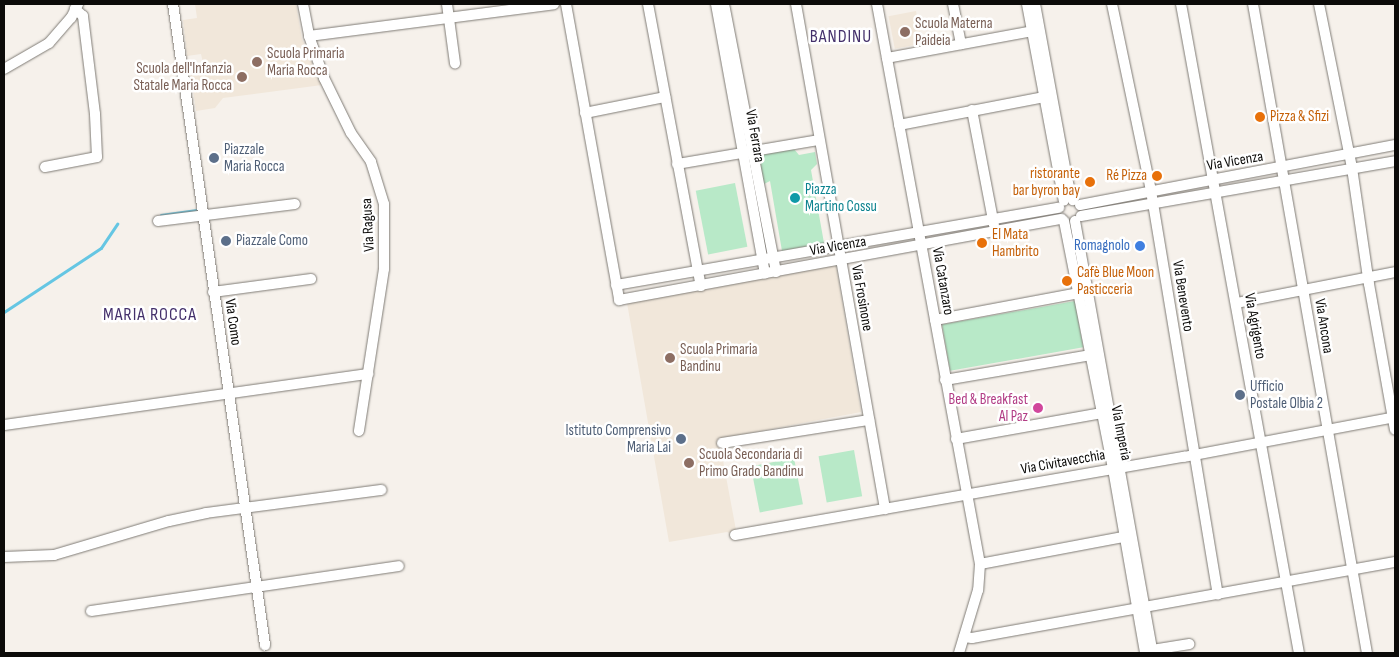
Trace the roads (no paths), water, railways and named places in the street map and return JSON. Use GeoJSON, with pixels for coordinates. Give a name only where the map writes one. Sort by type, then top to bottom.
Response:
{"type":"FeatureCollection","features":[{"type":"Feature","properties":{"kind":"street","name":"Via Como"},"geometry":{"type":"LineString","coordinates":[[173,4],[264,645]]}},
{"type":"Feature","properties":{"kind":"street","name":"Via Ragusa"},"geometry":{"type":"LineString","coordinates":[[303,4],[309,36],[336,104],[351,133],[371,162],[384,204],[384,269],[359,431]]}},
{"type":"Feature","properties":{"kind":"street"},"geometry":{"type":"LineString","coordinates":[[447,4],[455,63]]}},
{"type":"Feature","properties":{"kind":"street"},"geometry":{"type":"LineString","coordinates":[[309,36],[554,4]]}},
{"type":"Feature","properties":{"kind":"street"},"geometry":{"type":"LineString","coordinates":[[566,4],[616,286]]}},
{"type":"Feature","properties":{"kind":"street"},"geometry":{"type":"LineString","coordinates":[[648,4],[701,286]]}},
{"type":"Feature","properties":{"kind":"street","name":"Via Ferrara"},"geometry":{"type":"LineString","coordinates":[[716,4],[743,152],[768,259]]}},
{"type":"Feature","properties":{"kind":"street","name":"Via Ferrara"},"geometry":{"type":"LineString","coordinates":[[724,4],[753,150],[770,274]]}},
{"type":"Feature","properties":{"kind":"street","name":"Via Frosinone"},"geometry":{"type":"LineString","coordinates":[[796,4],[885,509]]}},
{"type":"Feature","properties":{"kind":"street","name":"Via Catanzaro"},"geometry":{"type":"LineString","coordinates":[[877,4],[965,495],[980,564],[978,590],[959,653]]}},
{"type":"Feature","properties":{"kind":"street"},"geometry":{"type":"LineString","coordinates":[[953,4],[961,44]]}},
{"type":"Feature","properties":{"kind":"street"},"geometry":{"type":"LineString","coordinates":[[1027,4],[1044,97],[1069,203]]}},
{"type":"Feature","properties":{"kind":"street"},"geometry":{"type":"LineString","coordinates":[[1035,4],[1068,183],[1069,203]]}},
{"type":"Feature","properties":{"kind":"street","name":"Via Benevento"},"geometry":{"type":"LineString","coordinates":[[1112,4],[1151,191],[1218,594]]}},
{"type":"Feature","properties":{"kind":"street","name":"Via Agrigento"},"geometry":{"type":"LineString","coordinates":[[1181,4],[1237,303],[1260,442],[1299,653]]}},
{"type":"Feature","properties":{"kind":"street","name":"Via Ancona"},"geometry":{"type":"LineString","coordinates":[[1253,4],[1326,431],[1367,653]]}},
{"type":"Feature","properties":{"kind":"street"},"geometry":{"type":"LineString","coordinates":[[1319,4],[1352,168],[1368,277],[1395,430]]}},
{"type":"Feature","properties":{"kind":"street"},"geometry":{"type":"LineString","coordinates":[[4,69],[48,43],[61,30],[77,6],[83,16],[95,114],[97,157],[45,167]]}},
{"type":"Feature","properties":{"kind":"street"},"geometry":{"type":"LineString","coordinates":[[887,58],[1032,32]]}},
{"type":"Feature","properties":{"kind":"street"},"geometry":{"type":"LineString","coordinates":[[898,125],[1044,97]]}},
{"type":"Feature","properties":{"kind":"street"},"geometry":{"type":"LineString","coordinates":[[585,113],[665,98]]}},
{"type":"Feature","properties":{"kind":"street"},"geometry":{"type":"LineString","coordinates":[[972,110],[995,232]]}},
{"type":"Feature","properties":{"kind":"street"},"geometry":{"type":"LineString","coordinates":[[677,164],[819,140]]}},
{"type":"Feature","properties":{"kind":"street","name":"Via Vicenza"},"geometry":{"type":"LineString","coordinates":[[1395,145],[1282,168],[1069,203],[993,219],[616,286],[619,300],[995,232],[1078,219],[1096,212],[1153,205],[1395,161]]}},
{"type":"Feature","properties":{"kind":"street","name":"Via Imperia"},"geometry":{"type":"LineString","coordinates":[[1069,203],[1078,219],[1083,292]]}},
{"type":"Feature","properties":{"kind":"street","name":"Via Imperia"},"geometry":{"type":"LineString","coordinates":[[1069,203],[1063,220],[1083,292],[1117,468],[1149,652],[1189,644]]}},
{"type":"Feature","properties":{"kind":"street"},"geometry":{"type":"LineString","coordinates":[[158,221],[294,204]]}},
{"type":"Feature","properties":{"kind":"street"},"geometry":{"type":"LineString","coordinates":[[1237,303],[1395,272]]}},
{"type":"Feature","properties":{"kind":"street"},"geometry":{"type":"LineString","coordinates":[[213,292],[311,278]]}},
{"type":"Feature","properties":{"kind":"street"},"geometry":{"type":"LineString","coordinates":[[935,320],[1083,292]]}},
{"type":"Feature","properties":{"kind":"street"},"geometry":{"type":"LineString","coordinates":[[945,380],[1094,354]]}},
{"type":"Feature","properties":{"kind":"street"},"geometry":{"type":"LineString","coordinates":[[4,425],[368,374]]}},
{"type":"Feature","properties":{"kind":"street"},"geometry":{"type":"LineString","coordinates":[[956,439],[1105,413]]}},
{"type":"Feature","properties":{"kind":"street","name":"Via Civitavecchia"},"geometry":{"type":"LineString","coordinates":[[736,535],[1194,455],[1394,417]]}},
{"type":"Feature","properties":{"kind":"street"},"geometry":{"type":"LineString","coordinates":[[722,443],[869,420]]}},
{"type":"Feature","properties":{"kind":"street"},"geometry":{"type":"LineString","coordinates":[[4,557],[54,555],[169,521],[244,506],[381,490]]}},
{"type":"Feature","properties":{"kind":"street"},"geometry":{"type":"LineString","coordinates":[[980,564],[1128,536]]}},
{"type":"Feature","properties":{"kind":"street"},"geometry":{"type":"LineString","coordinates":[[964,637],[972,638],[1395,562]]}},
{"type":"Feature","properties":{"kind":"street"},"geometry":{"type":"LineString","coordinates":[[91,611],[399,566]]}},
{"type":"Feature","properties":{"kind":"waterway"},"geometry":{"type":"LineString","coordinates":[[161,215],[197,210]]}},
{"type":"Feature","properties":{"kind":"waterway"},"geometry":{"type":"LineString","coordinates":[[4,312],[101,248],[117,224]]}},
{"type":"Feature","properties":{"kind":"place","name":"Scuola Materna Paideia"},"geometry":{"type":"Point","coordinates":[905,32]}},
{"type":"Feature","properties":{"kind":"place","name":"Scuola Primaria Maria Rocca"},"geometry":{"type":"Point","coordinates":[257,62]}},
{"type":"Feature","properties":{"kind":"place","name":"Scuola dell'Infanzia Statale Maria Rocca"},"geometry":{"type":"Point","coordinates":[242,77]}},
{"type":"Feature","properties":{"kind":"place","name":"Pizza & Sfizi"},"geometry":{"type":"Point","coordinates":[1260,117]}},
{"type":"Feature","properties":{"kind":"place","name":"Piazzale Maria Rocca"},"geometry":{"type":"Point","coordinates":[214,158]}},
{"type":"Feature","properties":{"kind":"place","name":"Ré Pizza"},"geometry":{"type":"Point","coordinates":[1157,176]}},
{"type":"Feature","properties":{"kind":"place","name":"ristorante bar byron bay"},"geometry":{"type":"Point","coordinates":[1090,182]}},
{"type":"Feature","properties":{"kind":"place","name":"Piazza Martino Cossu"},"geometry":{"type":"Point","coordinates":[795,198]}},
{"type":"Feature","properties":{"kind":"place","name":"Piazzale Como"},"geometry":{"type":"Point","coordinates":[226,241]}},
{"type":"Feature","properties":{"kind":"place","name":"El Mata Hambrito"},"geometry":{"type":"Point","coordinates":[982,243]}},
{"type":"Feature","properties":{"kind":"place","name":"Romagnolo"},"geometry":{"type":"Point","coordinates":[1140,246]}},
{"type":"Feature","properties":{"kind":"place","name":"Cafè Blue Moon Pasticceria"},"geometry":{"type":"Point","coordinates":[1067,281]}},
{"type":"Feature","properties":{"kind":"place","name":"Scuola Primaria Bandinu"},"geometry":{"type":"Point","coordinates":[670,358]}},
{"type":"Feature","properties":{"kind":"place","name":"Ufficio Postale Olbia 2"},"geometry":{"type":"Point","coordinates":[1240,395]}},
{"type":"Feature","properties":{"kind":"place","name":"Bed & Breakfast Al Paz"},"geometry":{"type":"Point","coordinates":[1038,408]}},
{"type":"Feature","properties":{"kind":"place","name":"Istituto Comprensivo Maria Lai"},"geometry":{"type":"Point","coordinates":[681,439]}},
{"type":"Feature","properties":{"kind":"place","name":"Scuola Secondaria di Primo Grado Bandinu"},"geometry":{"type":"Point","coordinates":[689,463]}},
{"type":"Feature","properties":{"kind":"district","name":"BANDINU"},"geometry":{"type":"Point","coordinates":[841,37]}},
{"type":"Feature","properties":{"kind":"district","name":"MARIA ROCCA"},"geometry":{"type":"Point","coordinates":[150,315]}}]}
